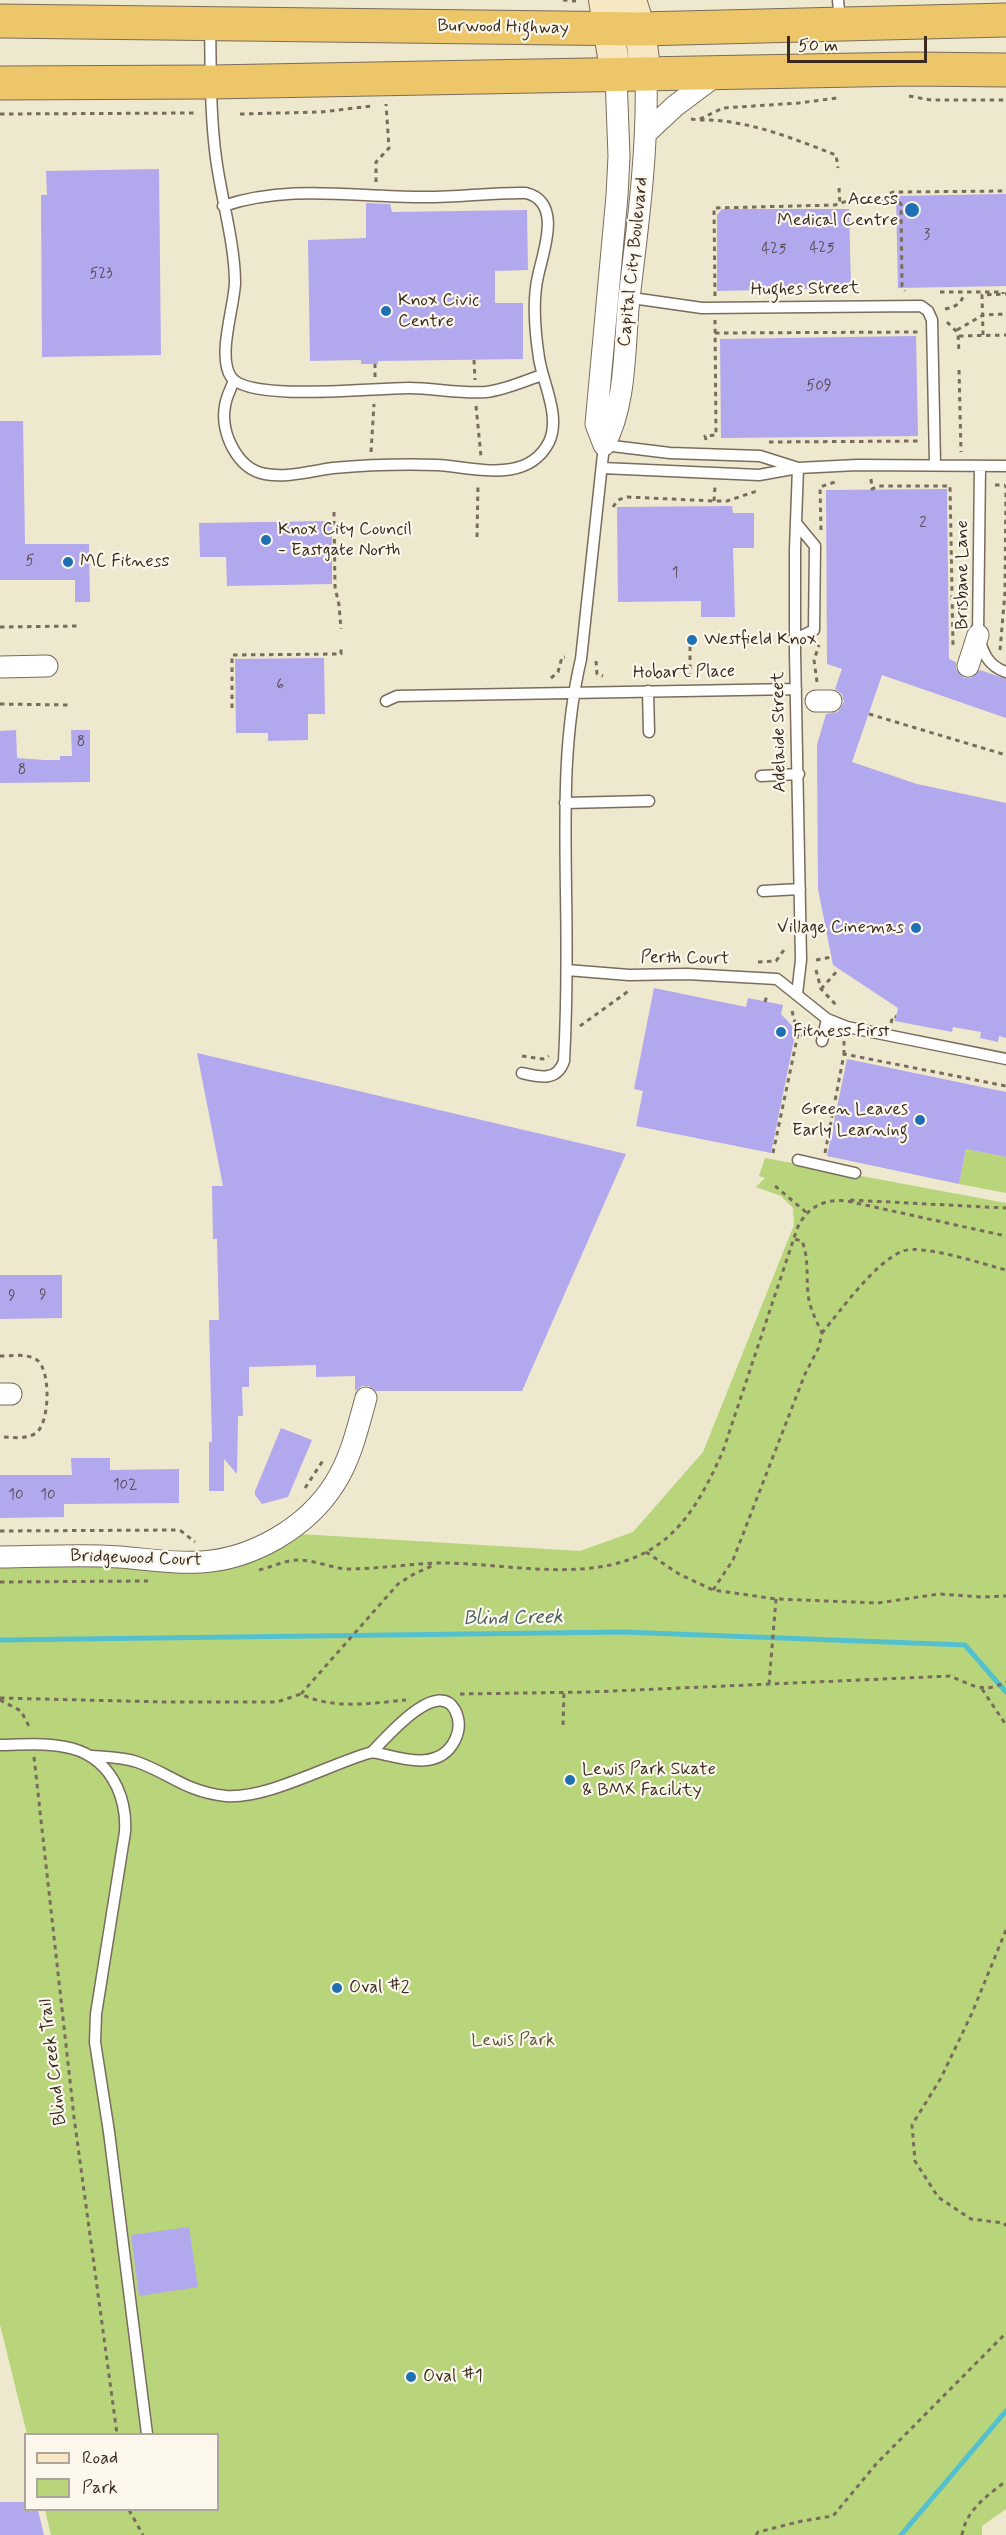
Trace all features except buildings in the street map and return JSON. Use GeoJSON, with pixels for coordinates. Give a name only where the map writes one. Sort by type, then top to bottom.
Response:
{"type":"FeatureCollection","features":[{"type":"Feature","properties":{"kind":"highway","name":"Burwood Highway"},"geometry":{"type":"LineString","coordinates":[[0,21],[210,24],[621,14],[839,12],[1006,20]]}},
{"type":"Feature","properties":{"kind":"highway"},"geometry":{"type":"LineString","coordinates":[[0,82],[211,82],[631,76],[720,72],[1006,70]]}},
{"type":"Feature","properties":{"kind":"main road"},"geometry":{"type":"LineString","coordinates":[[621,14],[631,76]]}},
{"type":"Feature","properties":{"kind":"street"},"geometry":{"type":"LineString","coordinates":[[646,133],[675,106],[720,72]]}},
{"type":"Feature","properties":{"kind":"street","name":"Capital City Boulevard"},"geometry":{"type":"LineString","coordinates":[[604,445],[617,416],[638,236],[646,133],[631,76]]}},
{"type":"Feature","properties":{"kind":"street","name":"Capital City Boulevard"},"geometry":{"type":"LineString","coordinates":[[604,445],[596,424],[617,186],[631,76]]}},
{"type":"Feature","properties":{"kind":"street"},"geometry":{"type":"LineString","coordinates":[[968,666],[978,635]]}},
{"type":"Feature","properties":{"kind":"street"},"geometry":{"type":"LineString","coordinates":[[0,667],[47,666]]}},
{"type":"Feature","properties":{"kind":"street","name":"Bridgewood Court"},"geometry":{"type":"LineString","coordinates":[[0,1557],[103,1556],[204,1562],[260,1546],[278,1537],[300,1521],[333,1486],[349,1452],[366,1398]]}},
{"type":"Feature","properties":{"kind":"lane"},"geometry":{"type":"LineString","coordinates":[[210,24],[214,138],[234,270],[234,299],[225,347],[228,371],[234,380],[247,387],[286,391],[410,388],[475,392],[498,390],[542,375]]}},
{"type":"Feature","properties":{"kind":"lane"},"geometry":{"type":"LineString","coordinates":[[223,206],[253,197],[276,194],[345,193],[428,197],[518,192],[532,194],[544,207],[548,228],[536,295],[537,338],[542,375],[553,419],[550,440],[543,450],[530,461],[513,469],[498,472],[436,465],[374,465],[282,475],[264,474],[242,460],[233,448],[227,433],[225,406],[234,380]]}},
{"type":"Feature","properties":{"kind":"lane","name":"Hughes Street"},"geometry":{"type":"LineString","coordinates":[[607,295],[715,308],[921,306],[926,308],[932,320],[935,464]]}},
{"type":"Feature","properties":{"kind":"lane"},"geometry":{"type":"LineString","coordinates":[[522,1072],[546,1077],[558,1072],[564,1061],[567,970],[565,803],[573,692],[580,659],[604,445],[670,453],[760,456],[798,468]]}},
{"type":"Feature","properties":{"kind":"lane"},"geometry":{"type":"LineString","coordinates":[[602,468],[759,475],[798,468],[935,464],[1006,466]]}},
{"type":"Feature","properties":{"kind":"lane","name":"Brisbane Lane"},"geometry":{"type":"LineString","coordinates":[[980,466],[978,635],[989,663],[998,670],[1006,672]]}},
{"type":"Feature","properties":{"kind":"lane","name":"Adelaide Street"},"geometry":{"type":"LineString","coordinates":[[797,994],[801,960],[795,639],[798,468]]}},
{"type":"Feature","properties":{"kind":"lane"},"geometry":{"type":"LineString","coordinates":[[795,639],[814,630],[815,557],[815,546],[796,524]]}},
{"type":"Feature","properties":{"kind":"lane","name":"Hobart Place"},"geometry":{"type":"LineString","coordinates":[[386,701],[397,696],[796,688]]}},
{"type":"Feature","properties":{"kind":"lane"},"geometry":{"type":"LineString","coordinates":[[648,691],[649,732]]}},
{"type":"Feature","properties":{"kind":"lane"},"geometry":{"type":"LineString","coordinates":[[761,776],[799,774]]}},
{"type":"Feature","properties":{"kind":"lane"},"geometry":{"type":"LineString","coordinates":[[565,803],[649,801]]}},
{"type":"Feature","properties":{"kind":"lane"},"geometry":{"type":"LineString","coordinates":[[763,891],[800,889]]}},
{"type":"Feature","properties":{"kind":"lane","name":"Perth Court"},"geometry":{"type":"LineString","coordinates":[[567,970],[629,975],[687,974],[777,979]]}},
{"type":"Feature","properties":{"kind":"lane"},"geometry":{"type":"LineString","coordinates":[[777,979],[827,1018],[847,1027],[1006,1059]]}},
{"type":"Feature","properties":{"kind":"lane"},"geometry":{"type":"LineString","coordinates":[[822,1041],[827,1018]]}},
{"type":"Feature","properties":{"kind":"lane"},"geometry":{"type":"LineString","coordinates":[[798,1160],[855,1173]]}},
{"type":"Feature","properties":{"kind":"lane"},"geometry":{"type":"LineString","coordinates":[[0,1745],[60,1746],[92,1756],[129,1760],[186,1787],[228,1796],[263,1791],[372,1752],[410,1714],[423,1705],[444,1701],[452,1705],[459,1727],[457,1736],[452,1745],[439,1756],[423,1762],[414,1762],[372,1752]]}},
{"type":"Feature","properties":{"kind":"lane"},"geometry":{"type":"LineString","coordinates":[[92,1756],[114,1781],[123,1804],[126,1822],[96,2014],[95,2042],[109,2132],[147,2433]]}},
{"type":"Feature","properties":{"kind":"path"},"geometry":{"type":"LineString","coordinates":[[903,96],[931,100],[1006,100]]}},
{"type":"Feature","properties":{"kind":"path"},"geometry":{"type":"LineString","coordinates":[[698,120],[723,108],[799,103],[839,97]]}},
{"type":"Feature","properties":{"kind":"path"},"geometry":{"type":"LineString","coordinates":[[240,114],[321,112],[386,104],[389,148],[376,162],[376,187]]}},
{"type":"Feature","properties":{"kind":"path"},"geometry":{"type":"LineString","coordinates":[[0,114],[195,113]]}},
{"type":"Feature","properties":{"kind":"path"},"geometry":{"type":"LineString","coordinates":[[686,118],[742,125],[798,138],[836,155],[838,168]]}},
{"type":"Feature","properties":{"kind":"path"},"geometry":{"type":"LineString","coordinates":[[839,188],[840,204]]}},
{"type":"Feature","properties":{"kind":"path"},"geometry":{"type":"LineString","coordinates":[[887,200],[889,193],[894,192],[1006,191]]}},
{"type":"Feature","properties":{"kind":"path"},"geometry":{"type":"LineString","coordinates":[[705,436],[716,435],[714,208],[840,204],[850,200],[863,200]]}},
{"type":"Feature","properties":{"kind":"path"},"geometry":{"type":"LineString","coordinates":[[882,200],[897,200],[902,207],[902,286],[907,292]]}},
{"type":"Feature","properties":{"kind":"path"},"geometry":{"type":"LineString","coordinates":[[940,292],[1003,292],[1005,294]]}},
{"type":"Feature","properties":{"kind":"path"},"geometry":{"type":"LineString","coordinates":[[945,309],[958,305],[962,301],[964,292]]}},
{"type":"Feature","properties":{"kind":"path"},"geometry":{"type":"LineString","coordinates":[[983,335],[982,295],[1005,294]]}},
{"type":"Feature","properties":{"kind":"path"},"geometry":{"type":"LineString","coordinates":[[942,305],[947,322],[957,330],[959,353]]}},
{"type":"Feature","properties":{"kind":"path"},"geometry":{"type":"LineString","coordinates":[[957,330],[982,315],[1006,314]]}},
{"type":"Feature","properties":{"kind":"path"},"geometry":{"type":"LineString","coordinates":[[715,333],[919,333]]}},
{"type":"Feature","properties":{"kind":"path"},"geometry":{"type":"LineString","coordinates":[[959,336],[1006,335]]}},
{"type":"Feature","properties":{"kind":"path"},"geometry":{"type":"LineString","coordinates":[[474,360],[475,384]]}},
{"type":"Feature","properties":{"kind":"path"},"geometry":{"type":"LineString","coordinates":[[375,364],[375,379]]}},
{"type":"Feature","properties":{"kind":"path"},"geometry":{"type":"LineString","coordinates":[[959,370],[962,464]]}},
{"type":"Feature","properties":{"kind":"path"},"geometry":{"type":"LineString","coordinates":[[371,456],[374,401]]}},
{"type":"Feature","properties":{"kind":"path"},"geometry":{"type":"LineString","coordinates":[[476,401],[481,460]]}},
{"type":"Feature","properties":{"kind":"path"},"geometry":{"type":"LineString","coordinates":[[765,442],[921,441],[921,430]]}},
{"type":"Feature","properties":{"kind":"path"},"geometry":{"type":"LineString","coordinates":[[477,537],[478,477]]}},
{"type":"Feature","properties":{"kind":"path"},"geometry":{"type":"LineString","coordinates":[[871,477],[872,489]]}},
{"type":"Feature","properties":{"kind":"path"},"geometry":{"type":"LineString","coordinates":[[864,478],[881,477]]}},
{"type":"Feature","properties":{"kind":"path"},"geometry":{"type":"LineString","coordinates":[[980,479],[992,479],[994,485],[1005,485]]}},
{"type":"Feature","properties":{"kind":"path"},"geometry":{"type":"LineString","coordinates":[[798,487],[820,487],[838,482]]}},
{"type":"Feature","properties":{"kind":"path"},"geometry":{"type":"LineString","coordinates":[[820,487],[821,533]]}},
{"type":"Feature","properties":{"kind":"path"},"geometry":{"type":"LineString","coordinates":[[613,509],[618,500],[627,497],[727,501],[759,490]]}},
{"type":"Feature","properties":{"kind":"path"},"geometry":{"type":"LineString","coordinates":[[334,512],[335,587],[341,629]]}},
{"type":"Feature","properties":{"kind":"path"},"geometry":{"type":"LineString","coordinates":[[0,627],[79,626]]}},
{"type":"Feature","properties":{"kind":"path"},"geometry":{"type":"LineString","coordinates":[[690,634],[690,690]]}},
{"type":"Feature","properties":{"kind":"path"},"geometry":{"type":"LineString","coordinates":[[820,643],[814,660],[823,701]]}},
{"type":"Feature","properties":{"kind":"path"},"geometry":{"type":"LineString","coordinates":[[232,708],[232,655],[341,654],[341,648]]}},
{"type":"Feature","properties":{"kind":"path"},"geometry":{"type":"LineString","coordinates":[[548,680],[558,672],[562,657],[565,657]]}},
{"type":"Feature","properties":{"kind":"path"},"geometry":{"type":"LineString","coordinates":[[592,660],[597,661],[597,674],[605,676],[609,681]]}},
{"type":"Feature","properties":{"kind":"path"},"geometry":{"type":"LineString","coordinates":[[0,704],[70,705]]}},
{"type":"Feature","properties":{"kind":"path"},"geometry":{"type":"LineString","coordinates":[[869,714],[1006,755]]}},
{"type":"Feature","properties":{"kind":"path"},"geometry":{"type":"LineString","coordinates":[[760,993],[776,997],[776,961],[786,946],[786,939]]}},
{"type":"Feature","properties":{"kind":"path"},"geometry":{"type":"LineString","coordinates":[[814,950],[821,989],[828,998],[844,1010]]}},
{"type":"Feature","properties":{"kind":"path"},"geometry":{"type":"LineString","coordinates":[[814,960],[832,957]]}},
{"type":"Feature","properties":{"kind":"path"},"geometry":{"type":"LineString","coordinates":[[748,962],[776,961]]}},
{"type":"Feature","properties":{"kind":"path"},"geometry":{"type":"LineString","coordinates":[[706,962],[717,962]]}},
{"type":"Feature","properties":{"kind":"path"},"geometry":{"type":"LineString","coordinates":[[821,989],[839,969]]}},
{"type":"Feature","properties":{"kind":"path"},"geometry":{"type":"LineString","coordinates":[[565,1028],[582,1026],[621,996],[640,987]]}},
{"type":"Feature","properties":{"kind":"path"},"geometry":{"type":"LineString","coordinates":[[765,1002],[767,994]]}},
{"type":"Feature","properties":{"kind":"path"},"geometry":{"type":"LineString","coordinates":[[773,1153],[798,1034],[791,1008]]}},
{"type":"Feature","properties":{"kind":"path"},"geometry":{"type":"LineString","coordinates":[[891,1023],[893,1016],[896,1017]]}},
{"type":"Feature","properties":{"kind":"path"},"geometry":{"type":"LineString","coordinates":[[881,1021],[902,1025]]}},
{"type":"Feature","properties":{"kind":"path"},"geometry":{"type":"LineString","coordinates":[[798,1034],[822,1041]]}},
{"type":"Feature","properties":{"kind":"path"},"geometry":{"type":"LineString","coordinates":[[522,1056],[543,1059],[548,1057],[550,1050]]}},
{"type":"Feature","properties":{"kind":"path"},"geometry":{"type":"LineString","coordinates":[[830,1168],[825,1155],[844,1054],[1006,1086]]}},
{"type":"Feature","properties":{"kind":"path"},"geometry":{"type":"LineString","coordinates":[[775,1186],[807,1213]]}},
{"type":"Feature","properties":{"kind":"path"},"geometry":{"type":"LineString","coordinates":[[840,1200],[1006,1236]]}},
{"type":"Feature","properties":{"kind":"path"},"geometry":{"type":"LineString","coordinates":[[252,1572],[298,1560],[347,1569],[439,1563],[571,1570],[600,1568],[646,1552],[680,1526],[712,1476],[723,1451],[794,1239],[807,1213],[820,1203],[840,1200],[1006,1208]]}},
{"type":"Feature","properties":{"kind":"path"},"geometry":{"type":"LineString","coordinates":[[794,1239],[801,1241],[805,1249],[808,1273],[807,1292],[813,1314],[822,1333]]}},
{"type":"Feature","properties":{"kind":"path"},"geometry":{"type":"LineString","coordinates":[[713,1590],[733,1560],[805,1374],[819,1347],[822,1333],[875,1270],[903,1251],[928,1250],[1006,1270]]}},
{"type":"Feature","properties":{"kind":"path"},"geometry":{"type":"LineString","coordinates":[[299,1495],[323,1460],[328,1457]]}},
{"type":"Feature","properties":{"kind":"path"},"geometry":{"type":"LineString","coordinates":[[0,1531],[176,1530],[199,1543]]}},
{"type":"Feature","properties":{"kind":"path"},"geometry":{"type":"LineString","coordinates":[[646,1552],[679,1574],[713,1590],[776,1599],[878,1603],[939,1594],[1006,1596]]}},
{"type":"Feature","properties":{"kind":"path"},"geometry":{"type":"LineString","coordinates":[[0,1699],[277,1702],[301,1694],[321,1669],[406,1579],[439,1563]]}},
{"type":"Feature","properties":{"kind":"path"},"geometry":{"type":"LineString","coordinates":[[0,1582],[148,1581]]}},
{"type":"Feature","properties":{"kind":"path"},"geometry":{"type":"LineString","coordinates":[[769,1684],[776,1599]]}},
{"type":"Feature","properties":{"kind":"path"},"geometry":{"type":"LineString","coordinates":[[455,1695],[950,1677],[982,1689],[993,1689],[1006,1682]]}},
{"type":"Feature","properties":{"kind":"path"},"geometry":{"type":"LineString","coordinates":[[982,1689],[1006,1725]]}},
{"type":"Feature","properties":{"kind":"path"},"geometry":{"type":"LineString","coordinates":[[563,1725],[564,1692]]}},
{"type":"Feature","properties":{"kind":"path"},"geometry":{"type":"LineString","coordinates":[[301,1694],[311,1699],[351,1705],[409,1699]]}},
{"type":"Feature","properties":{"kind":"path","name":"Blind Creek Trail"},"geometry":{"type":"LineString","coordinates":[[0,1699],[14,1706],[26,1717],[31,1730],[74,2117],[117,2433]]}},
{"type":"Feature","properties":{"kind":"path"},"geometry":{"type":"LineString","coordinates":[[1006,1930],[972,2013],[941,2078],[912,2125],[915,2161],[938,2197],[971,2219],[1004,2223],[1006,2226]]}},
{"type":"Feature","properties":{"kind":"path"},"geometry":{"type":"LineString","coordinates":[[756,2535],[758,2532],[802,2521],[833,2516],[877,2463],[1006,2333]]}},
{"type":"Feature","properties":{"kind":"path"},"geometry":{"type":"LineString","coordinates":[[962,2535],[965,2522],[978,2504],[1006,2481]]}},
{"type":"Feature","properties":{"kind":"path"},"geometry":{"type":"LineString","coordinates":[[130,2511],[143,2535]]}},
{"type":"Feature","properties":{"kind":"green space"},"geometry":{"type":"Polygon","coordinates":[[[966,1149],[1006,1157],[1006,1193],[959,1184],[966,1149]]]}},
{"type":"Feature","properties":{"kind":"green space","name":"Lewis Park"},"geometry":{"type":"Polygon","coordinates":[[[765,1158],[1006,1203],[1006,2509],[982,2526],[982,2535],[51,2535],[45,2511],[219,2511],[219,2433],[27,2433],[0,2325],[0,1557],[174,1562],[284,1533],[580,1551],[633,1532],[703,1452],[794,1225],[793,1208],[781,1196],[756,1187],[765,1178],[759,1176],[765,1158]]]}},
{"type":"Feature","properties":{"kind":"waterway","name":"Blind Creek"},"geometry":{"type":"LineString","coordinates":[[0,1640],[623,1632],[965,1645],[1006,1692]]}},
{"type":"Feature","properties":{"kind":"waterway"},"geometry":{"type":"LineString","coordinates":[[901,2535],[1006,2411]]}},
{"type":"Feature","properties":{"kind":"place","name":"Access Medical Centre"},"geometry":{"type":"Point","coordinates":[912,210]}},
{"type":"Feature","properties":{"kind":"place","name":"Knox Civic Centre"},"geometry":{"type":"Point","coordinates":[386,311]}},
{"type":"Feature","properties":{"kind":"place","name":"Knox City Council - Eastgate North"},"geometry":{"type":"Point","coordinates":[266,540]}},
{"type":"Feature","properties":{"kind":"place","name":"MC Fitness"},"geometry":{"type":"Point","coordinates":[68,562]}},
{"type":"Feature","properties":{"kind":"place","name":"Westfield Knox"},"geometry":{"type":"Point","coordinates":[692,640]}},
{"type":"Feature","properties":{"kind":"place","name":"Village Cinemas"},"geometry":{"type":"Point","coordinates":[916,928]}},
{"type":"Feature","properties":{"kind":"place","name":"Fitness First"},"geometry":{"type":"Point","coordinates":[781,1032]}},
{"type":"Feature","properties":{"kind":"place","name":"Green Leaves Early Learning"},"geometry":{"type":"Point","coordinates":[920,1120]}},
{"type":"Feature","properties":{"kind":"place","name":"Lewis Park Skate & BMX Facility"},"geometry":{"type":"Point","coordinates":[570,1780]}},
{"type":"Feature","properties":{"kind":"place","name":"Oval #2"},"geometry":{"type":"Point","coordinates":[337,1988]}},
{"type":"Feature","properties":{"kind":"place","name":"Oval #1"},"geometry":{"type":"Point","coordinates":[411,2377]}}]}
